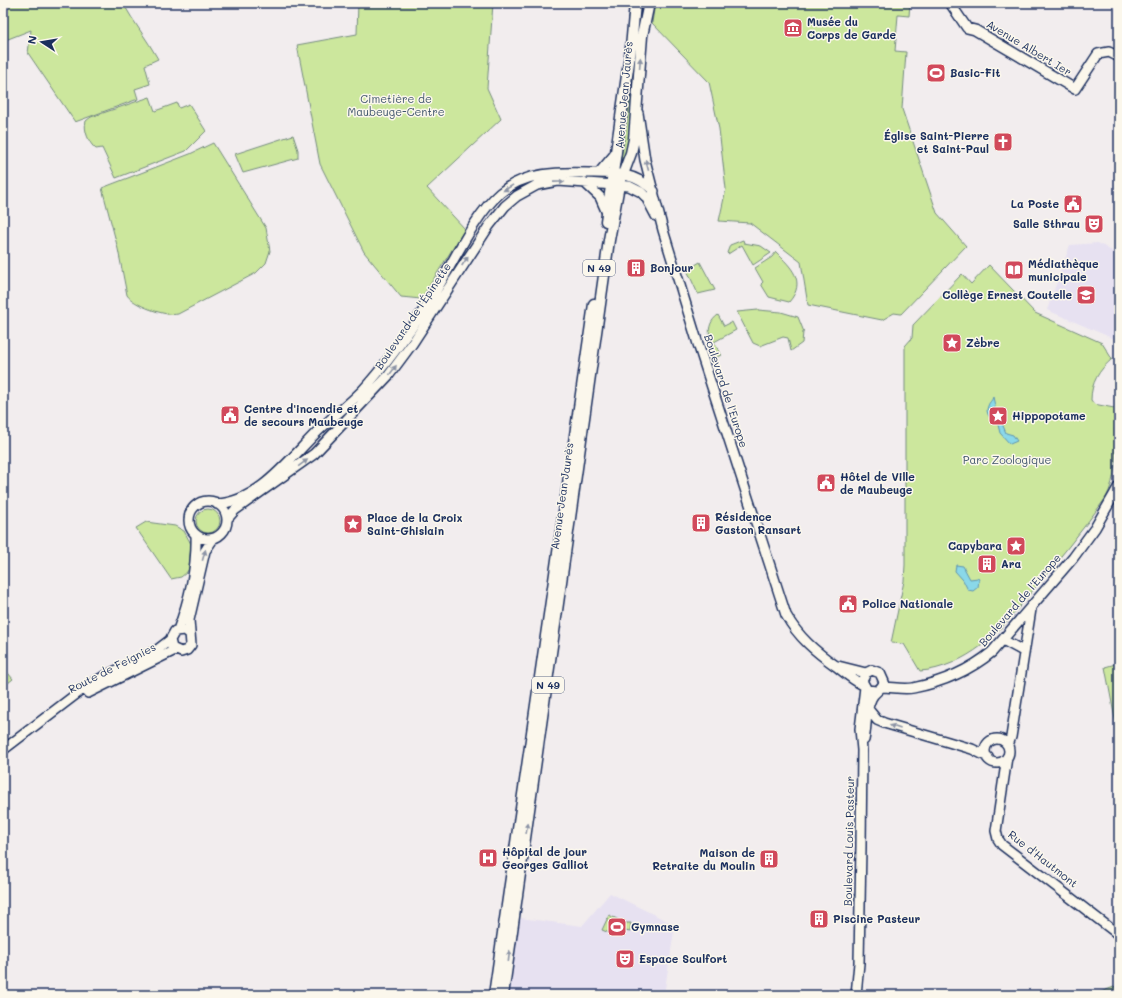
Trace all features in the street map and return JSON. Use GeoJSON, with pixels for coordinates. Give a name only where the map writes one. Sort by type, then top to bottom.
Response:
{"type":"FeatureCollection","features":[{"type":"Feature","properties":{"kind":"main road","name":"Avenue Jean Jaurès"},"geometry":{"type":"LineString","coordinates":[[503,995],[610,240],[618,174],[616,153],[631,48],[635,3]]}},
{"type":"Feature","properties":{"kind":"main road","name":"Avenue Jean Jaurès"},"geometry":{"type":"LineString","coordinates":[[618,174],[629,159],[634,139],[642,36],[650,3]]}},
{"type":"Feature","properties":{"kind":"main road","name":"Avenue Jean Jaurès"},"geometry":{"type":"LineString","coordinates":[[494,995],[607,213],[616,184]]}},
{"type":"Feature","properties":{"kind":"street","name":"Avenue Albert Ier"},"geometry":{"type":"LineString","coordinates":[[950,3],[960,16],[971,26],[1075,89],[1098,54],[1109,52],[1119,57]]}},
{"type":"Feature","properties":{"kind":"street","name":"Boulevard de l'Europe"},"geometry":{"type":"LineString","coordinates":[[637,102],[645,160],[662,230],[786,615],[796,631],[810,646],[850,678],[864,686]]}},
{"type":"Feature","properties":{"kind":"street"},"geometry":{"type":"LineString","coordinates":[[600,173],[616,153]]}},
{"type":"Feature","properties":{"kind":"street","name":"Boulevard de l'Épinette"},"geometry":{"type":"LineString","coordinates":[[217,504],[231,502],[241,498],[275,475],[320,429],[361,392],[405,338],[446,275],[479,219],[501,193],[526,179],[544,174],[560,172],[618,174],[641,180],[654,192]]}},
{"type":"Feature","properties":{"kind":"street","name":"Boulevard de l'Épinette"},"geometry":{"type":"LineString","coordinates":[[227,519],[235,510],[314,454],[389,375],[412,344],[467,257],[505,206],[517,196],[546,182],[616,184],[635,188],[646,197],[662,230]]}},
{"type":"Feature","properties":{"kind":"street"},"geometry":{"type":"LineString","coordinates":[[584,182],[600,197],[607,213]]}},
{"type":"Feature","properties":{"kind":"street","name":"Boulevard de l'Europe"},"geometry":{"type":"LineString","coordinates":[[1111,501],[1119,486]]}},
{"type":"Feature","properties":{"kind":"street","name":"Boulevard de l'Europe"},"geometry":{"type":"LineString","coordinates":[[880,686],[913,688],[954,677],[987,656],[1003,640],[1073,558],[1119,491]]}},
{"type":"Feature","properties":{"kind":"street"},"geometry":{"type":"LineString","coordinates":[[190,634],[185,630],[178,630],[172,634],[170,640],[171,646],[175,650],[184,652],[190,648],[192,642],[189,620],[205,551],[213,539],[223,532],[227,519],[222,508],[217,504],[206,502],[201,503],[193,509],[189,522],[190,528],[201,538],[213,539]]}},
{"type":"Feature","properties":{"kind":"street"},"geometry":{"type":"LineString","coordinates":[[178,630],[192,578],[197,550],[196,535]]}},
{"type":"Feature","properties":{"kind":"street"},"geometry":{"type":"LineString","coordinates":[[868,709],[877,720],[884,723],[972,749],[992,760],[1002,761],[1009,753],[1008,745],[1013,723],[1023,651],[1031,608]]}},
{"type":"Feature","properties":{"kind":"street","name":"Route de Feignies"},"geometry":{"type":"LineString","coordinates":[[3,750],[87,687],[103,677],[157,650],[170,640]]}},
{"type":"Feature","properties":{"kind":"street"},"geometry":{"type":"LineString","coordinates":[[1003,640],[1023,651]]}},
{"type":"Feature","properties":{"kind":"street","name":"Route de Feignies"},"geometry":{"type":"LineString","coordinates":[[61,708],[105,683],[175,650]]}},
{"type":"Feature","properties":{"kind":"street","name":"Boulevard de l'Europe"},"geometry":{"type":"LineString","coordinates":[[836,666],[866,673]]}},
{"type":"Feature","properties":{"kind":"street"},"geometry":{"type":"LineString","coordinates":[[862,750],[868,709],[880,686],[880,673],[875,670],[866,673],[863,678],[864,686],[870,691],[880,686]]}},
{"type":"Feature","properties":{"kind":"street","name":"Boulevard Louis Pasteur"},"geometry":{"type":"LineString","coordinates":[[856,995],[859,963],[862,750],[860,729],[864,686]]}},
{"type":"Feature","properties":{"kind":"street"},"geometry":{"type":"LineString","coordinates":[[972,749],[993,740],[1000,739],[1013,723]]}},
{"type":"Feature","properties":{"kind":"street"},"geometry":{"type":"LineString","coordinates":[[1000,739],[1008,745]]}},
{"type":"Feature","properties":{"kind":"street"},"geometry":{"type":"LineString","coordinates":[[988,743],[986,750],[1004,781]]}},
{"type":"Feature","properties":{"kind":"street","name":"Rue d'Hautmont"},"geometry":{"type":"LineString","coordinates":[[1007,757],[996,831],[998,839],[1002,845],[1119,935]]}},
{"type":"Feature","properties":{"kind":"shaded area","name":"Collège Ernest Coutelle"},"geometry":{"type":"Polygon","coordinates":[[[1098,243],[1119,255],[1119,341],[1047,310],[1070,245],[1098,243]]]}},
{"type":"Feature","properties":{"kind":"shaded area"},"geometry":{"type":"Polygon","coordinates":[[[610,893],[675,925],[664,995],[509,995],[520,918],[582,926],[610,893]]]}},
{"type":"Feature","properties":{"kind":"green space"},"geometry":{"type":"Polygon","coordinates":[[[3,3],[123,3],[158,59],[145,65],[150,84],[135,89],[138,99],[75,122],[28,53],[31,30],[3,41],[3,3]]]}},
{"type":"Feature","properties":{"kind":"green space","name":"Cimetière de Maubeuge-Centre"},"geometry":{"type":"Polygon","coordinates":[[[358,3],[493,3],[487,88],[501,119],[427,188],[465,229],[421,299],[401,297],[364,252],[320,164],[297,45],[357,34],[358,3]]]}},
{"type":"Feature","properties":{"kind":"green space"},"geometry":{"type":"Polygon","coordinates":[[[655,3],[910,3],[909,16],[898,15],[895,51],[906,52],[902,109],[937,213],[966,246],[901,314],[894,313],[882,320],[808,305],[801,262],[750,223],[719,221],[726,189],[719,129],[709,82],[652,23],[655,3]]]}},
{"type":"Feature","properties":{"kind":"green space"},"geometry":{"type":"Polygon","coordinates":[[[633,76],[629,147],[622,167],[620,167],[631,77],[633,76]]]}},
{"type":"Feature","properties":{"kind":"green space"},"geometry":{"type":"Polygon","coordinates":[[[150,97],[155,111],[177,103],[179,108],[189,104],[206,131],[186,151],[116,178],[102,148],[96,149],[89,140],[85,128],[86,121],[91,117],[150,97]]]}},
{"type":"Feature","properties":{"kind":"green space"},"geometry":{"type":"Polygon","coordinates":[[[293,135],[298,150],[298,158],[243,173],[235,154],[293,135]]]}},
{"type":"Feature","properties":{"kind":"green space"},"geometry":{"type":"Polygon","coordinates":[[[213,143],[266,228],[270,251],[266,263],[256,273],[178,314],[158,312],[136,303],[127,295],[118,249],[102,188],[190,154],[213,143]]]}},
{"type":"Feature","properties":{"kind":"green space"},"geometry":{"type":"Polygon","coordinates":[[[743,240],[744,243],[761,246],[771,253],[753,265],[742,245],[728,254],[727,253],[730,245],[743,240]]]}},
{"type":"Feature","properties":{"kind":"green space"},"geometry":{"type":"Polygon","coordinates":[[[776,252],[787,263],[797,281],[797,287],[789,302],[769,297],[761,284],[763,282],[755,268],[772,257],[776,252]]]}},
{"type":"Feature","properties":{"kind":"green space"},"geometry":{"type":"Polygon","coordinates":[[[700,262],[715,290],[698,294],[687,270],[700,262]]]}},
{"type":"Feature","properties":{"kind":"green space","name":"Parc Zoologique"},"geometry":{"type":"Polygon","coordinates":[[[989,265],[1035,313],[1102,343],[1112,359],[1103,368],[1094,382],[1091,400],[1094,404],[1119,409],[1119,424],[1115,428],[1114,474],[1105,499],[1087,524],[1001,628],[988,641],[960,659],[944,666],[920,671],[904,644],[891,643],[904,581],[905,565],[905,346],[912,338],[913,325],[962,274],[971,284],[989,265]]]}},
{"type":"Feature","properties":{"kind":"green space"},"geometry":{"type":"Polygon","coordinates":[[[758,310],[781,312],[798,317],[804,332],[802,343],[791,351],[788,338],[783,337],[760,346],[753,343],[737,312],[758,310]]]}},
{"type":"Feature","properties":{"kind":"green space"},"geometry":{"type":"Polygon","coordinates":[[[718,315],[724,326],[732,322],[736,330],[714,342],[721,355],[715,358],[710,340],[709,329],[713,319],[718,315]]]}},
{"type":"Feature","properties":{"kind":"green space"},"geometry":{"type":"Polygon","coordinates":[[[208,509],[217,512],[220,521],[217,530],[208,533],[199,530],[196,521],[199,512],[208,509]]]}},
{"type":"Feature","properties":{"kind":"green space"},"geometry":{"type":"Polygon","coordinates":[[[146,522],[175,526],[184,531],[191,544],[189,569],[181,577],[171,579],[136,528],[146,522]]]}},
{"type":"Feature","properties":{"kind":"green space"},"geometry":{"type":"Polygon","coordinates":[[[1119,663],[1119,740],[1105,667],[1119,663]]]}},
{"type":"Feature","properties":{"kind":"green space"},"geometry":{"type":"Polygon","coordinates":[[[3,667],[13,679],[3,687],[3,667]]]}},
{"type":"Feature","properties":{"kind":"green space","name":"Gymnase"},"geometry":{"type":"Polygon","coordinates":[[[609,915],[625,923],[631,923],[630,932],[620,930],[619,937],[602,930],[609,915]]]}},
{"type":"Feature","properties":{"kind":"green space"},"geometry":{"type":"Polygon","coordinates":[[[1119,985],[1119,995],[1093,995],[1119,985]]]}},
{"type":"Feature","properties":{"kind":"water"},"geometry":{"type":"Polygon","coordinates":[[[993,397],[995,406],[994,414],[1001,421],[1006,433],[1013,435],[1017,441],[1010,444],[1000,433],[998,425],[988,414],[988,405],[993,397]]]}},
{"type":"Feature","properties":{"kind":"water"},"geometry":{"type":"Polygon","coordinates":[[[956,565],[963,566],[970,579],[978,578],[978,587],[973,591],[968,590],[963,580],[955,571],[956,565]]]}},
{"type":"Feature","properties":{"kind":"place","name":"Musée du Corps de Garde"},"geometry":{"type":"Point","coordinates":[793,28]}},
{"type":"Feature","properties":{"kind":"place","name":"Basic-Fit"},"geometry":{"type":"Point","coordinates":[936,73]}},
{"type":"Feature","properties":{"kind":"place","name":"Église Saint-Pierre et Saint-Paul"},"geometry":{"type":"Point","coordinates":[1003,142]}},
{"type":"Feature","properties":{"kind":"place","name":"La Poste"},"geometry":{"type":"Point","coordinates":[1073,204]}},
{"type":"Feature","properties":{"kind":"place","name":"Salle Sthrau"},"geometry":{"type":"Point","coordinates":[1094,224]}},
{"type":"Feature","properties":{"kind":"place","name":"Bonjour"},"geometry":{"type":"Point","coordinates":[636,268]}},
{"type":"Feature","properties":{"kind":"place","name":"Médiathèque municipale"},"geometry":{"type":"Point","coordinates":[1014,270]}},
{"type":"Feature","properties":{"kind":"place","name":"Collège Ernest Coutelle"},"geometry":{"type":"Point","coordinates":[1086,295]}},
{"type":"Feature","properties":{"kind":"place","name":"Zèbre"},"geometry":{"type":"Point","coordinates":[952,343]}},
{"type":"Feature","properties":{"kind":"place","name":"Centre d'incendie et de secours Maubeuge"},"geometry":{"type":"Point","coordinates":[230,415]}},
{"type":"Feature","properties":{"kind":"place","name":"Hippopotame"},"geometry":{"type":"Point","coordinates":[998,416]}},
{"type":"Feature","properties":{"kind":"place","name":"Hôtel de Ville de Maubeuge"},"geometry":{"type":"Point","coordinates":[826,483]}},
{"type":"Feature","properties":{"kind":"place","name":"Résidence Gaston Ransart"},"geometry":{"type":"Point","coordinates":[701,523]}},
{"type":"Feature","properties":{"kind":"place","name":"Place de la Croix Saint-Ghislain"},"geometry":{"type":"Point","coordinates":[353,524]}},
{"type":"Feature","properties":{"kind":"place","name":"Capybara"},"geometry":{"type":"Point","coordinates":[1016,546]}},
{"type":"Feature","properties":{"kind":"place","name":"Ara"},"geometry":{"type":"Point","coordinates":[987,564]}},
{"type":"Feature","properties":{"kind":"place","name":"Police Nationale"},"geometry":{"type":"Point","coordinates":[848,604]}},
{"type":"Feature","properties":{"kind":"place","name":"Hôpital de jour Georges Galliot"},"geometry":{"type":"Point","coordinates":[488,858]}},
{"type":"Feature","properties":{"kind":"place","name":"Maison de Retraite du Moulin"},"geometry":{"type":"Point","coordinates":[769,859]}},
{"type":"Feature","properties":{"kind":"place","name":"Piscine Pasteur"},"geometry":{"type":"Point","coordinates":[819,919]}},
{"type":"Feature","properties":{"kind":"place","name":"Gymnase"},"geometry":{"type":"Point","coordinates":[617,927]}},
{"type":"Feature","properties":{"kind":"place","name":"Espace Sculfort"},"geometry":{"type":"Point","coordinates":[625,959]}}]}
